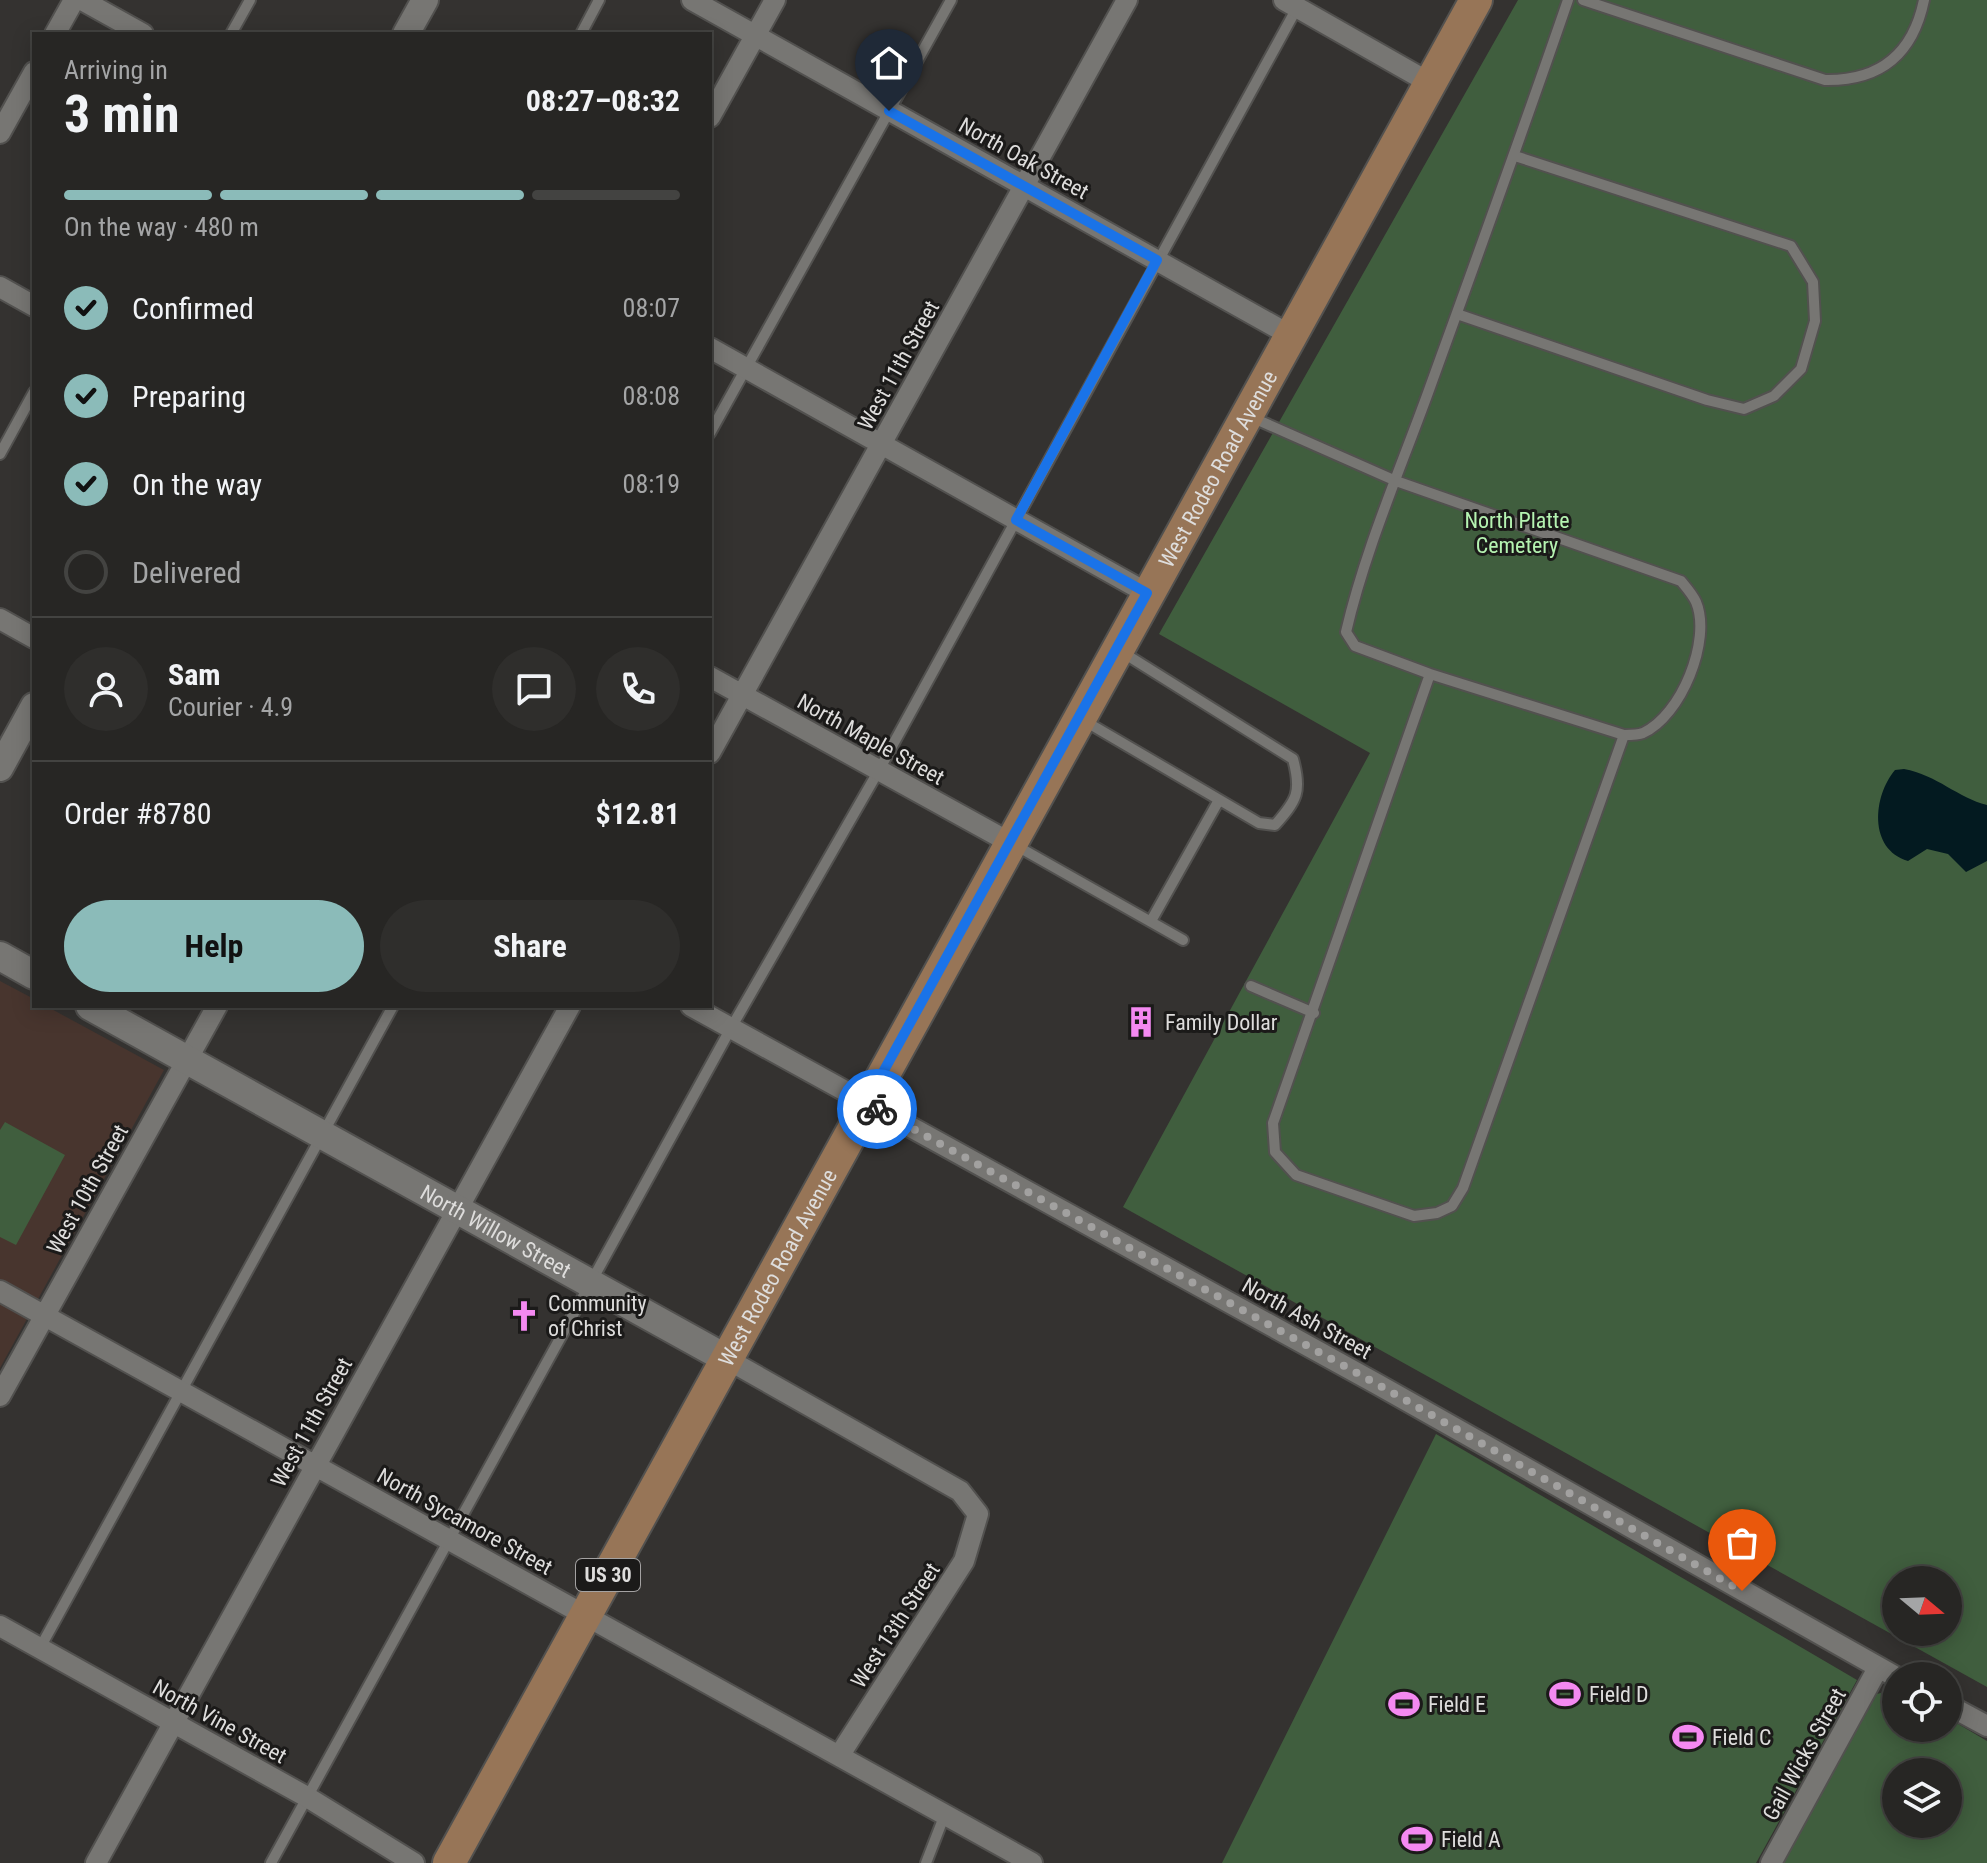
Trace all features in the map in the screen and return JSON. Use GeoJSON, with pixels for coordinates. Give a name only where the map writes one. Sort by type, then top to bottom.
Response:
{"type":"FeatureCollection","features":[{"type":"Feature","properties":{"kind":"main road","name":"West Rodeo Road Avenue"},"geometry":{"type":"LineString","coordinates":[[449,1863],[1009,842],[1476,0]]}},
{"type":"Feature","properties":{"kind":"main road"},"geometry":{"type":"LineString","coordinates":[[0,956],[32,974]]}},
{"type":"Feature","properties":{"kind":"main road","name":"North Willow Street"},"geometry":{"type":"LineString","coordinates":[[94,1008],[725,1358]]}},
{"type":"Feature","properties":{"kind":"street"},"geometry":{"type":"LineString","coordinates":[[56,32],[74,0]]}},
{"type":"Feature","properties":{"kind":"street"},"geometry":{"type":"LineString","coordinates":[[82,0],[139,32]]}},
{"type":"Feature","properties":{"kind":"street"},"geometry":{"type":"LineString","coordinates":[[407,32],[425,0]]}},
{"type":"Feature","properties":{"kind":"street","name":"North Oak Street"},"geometry":{"type":"LineString","coordinates":[[692,0],[1290,335]]}},
{"type":"Feature","properties":{"kind":"street"},"geometry":{"type":"LineString","coordinates":[[712,113],[775,0]]}},
{"type":"Feature","properties":{"kind":"street","name":"West 11th Street"},"geometry":{"type":"LineString","coordinates":[[712,749],[1127,0]]}},
{"type":"Feature","properties":{"kind":"street"},"geometry":{"type":"LineString","coordinates":[[1294,3],[1430,83]]}},
{"type":"Feature","properties":{"kind":"street"},"geometry":{"type":"LineString","coordinates":[[0,133],[32,76]]}},
{"type":"Feature","properties":{"kind":"street"},"geometry":{"type":"LineString","coordinates":[[0,287],[32,305]]}},
{"type":"Feature","properties":{"kind":"street"},"geometry":{"type":"LineString","coordinates":[[712,349],[1147,593]]}},
{"type":"Feature","properties":{"kind":"street"},"geometry":{"type":"LineString","coordinates":[[0,619],[32,637]]}},
{"type":"Feature","properties":{"kind":"street","name":"North Maple Street"},"geometry":{"type":"LineString","coordinates":[[712,678],[1009,842]]}},
{"type":"Feature","properties":{"kind":"street"},"geometry":{"type":"LineString","coordinates":[[0,768],[32,710]]}},
{"type":"Feature","properties":{"kind":"street","name":"West 10th Street"},"geometry":{"type":"LineString","coordinates":[[0,1396],[216,1008]]}},
{"type":"Feature","properties":{"kind":"street","name":"West 11th Street"},"geometry":{"type":"LineString","coordinates":[[96,1863],[569,1008]]}},
{"type":"Feature","properties":{"kind":"street","name":"North Ash Street"},"geometry":{"type":"LineString","coordinates":[[695,1008],[1377,1384],[1882,1670]]}},
{"type":"Feature","properties":{"kind":"street","name":"North Sycamore Street"},"geometry":{"type":"LineString","coordinates":[[0,1291],[1032,1863]]}},
{"type":"Feature","properties":{"kind":"street","name":"North Willow Street"},"geometry":{"type":"LineString","coordinates":[[725,1358],[960,1491],[978,1514]]}},
{"type":"Feature","properties":{"kind":"street","name":"West 13th Street"},"geometry":{"type":"LineString","coordinates":[[839,1756],[964,1561],[978,1514]]}},
{"type":"Feature","properties":{"kind":"street","name":"North Vine Street"},"geometry":{"type":"LineString","coordinates":[[0,1626],[307,1797],[414,1863]]}},
{"type":"Feature","properties":{"kind":"street","name":"Gail Wicks Street"},"geometry":{"type":"LineString","coordinates":[[1771,1863],[1882,1681]]}},
{"type":"Feature","properties":{"kind":"street"},"geometry":{"type":"LineString","coordinates":[[1962,1713],[1987,1726]]}},
{"type":"Feature","properties":{"kind":"lane"},"geometry":{"type":"LineString","coordinates":[[232,32],[250,0]]}},
{"type":"Feature","properties":{"kind":"lane"},"geometry":{"type":"LineString","coordinates":[[582,32],[599,0]]}},
{"type":"Feature","properties":{"kind":"lane"},"geometry":{"type":"LineString","coordinates":[[712,429],[951,0]]}},
{"type":"Feature","properties":{"kind":"lane"},"geometry":{"type":"LineString","coordinates":[[1246,415],[1396,481],[1681,581],[1697,603],[1699,639],[1693,672],[1673,706],[1644,732],[1624,735],[1430,674],[1355,646],[1346,632],[1354,597],[1396,481],[1515,156],[1568,0]]}},
{"type":"Feature","properties":{"kind":"lane"},"geometry":{"type":"LineString","coordinates":[[1583,0],[1825,80],[1855,81],[1898,57],[1920,24],[1924,0]]}},
{"type":"Feature","properties":{"kind":"lane"},"geometry":{"type":"LineString","coordinates":[[271,1863],[731,1028],[879,770],[1294,3]]}},
{"type":"Feature","properties":{"kind":"lane"},"geometry":{"type":"LineString","coordinates":[[1457,314],[1707,400],[1744,409],[1774,396],[1801,369],[1815,321],[1813,282],[1791,246],[1515,156]]}},
{"type":"Feature","properties":{"kind":"lane"},"geometry":{"type":"LineString","coordinates":[[0,454],[32,396]]}},
{"type":"Feature","properties":{"kind":"lane"},"geometry":{"type":"LineString","coordinates":[[1078,717],[1259,823],[1275,825],[1292,805],[1300,784],[1293,759],[1116,648]]}},
{"type":"Feature","properties":{"kind":"lane"},"geometry":{"type":"LineString","coordinates":[[1430,674],[1273,1123],[1275,1152],[1296,1175],[1414,1216],[1437,1213],[1452,1206],[1463,1188],[1624,735]]}},
{"type":"Feature","properties":{"kind":"lane"},"geometry":{"type":"LineString","coordinates":[[1151,921],[1219,800]]}},
{"type":"Feature","properties":{"kind":"lane"},"geometry":{"type":"LineString","coordinates":[[1009,842],[1183,940]]}},
{"type":"Feature","properties":{"kind":"lane"},"geometry":{"type":"LineString","coordinates":[[1251,986],[1314,1013]]}},
{"type":"Feature","properties":{"kind":"lane"},"geometry":{"type":"LineString","coordinates":[[40,1648],[392,1008]]}},
{"type":"Feature","properties":{"kind":"lane"},"geometry":{"type":"LineString","coordinates":[[926,1863],[945,1814]]}},
{"type":"Feature","properties":{"kind":"shaded area"},"geometry":{"type":"Polygon","coordinates":[[[0,981],[32,998],[32,1008],[50,1008],[164,1070],[0,1368],[0,981]]]}},
{"type":"Feature","properties":{"kind":"green space","name":"North Platte Cemetery"},"geometry":{"type":"Polygon","coordinates":[[[1518,0],[1987,0],[1987,1687],[1962,1673],[1962,1662],[1942,1662],[1913,1646],[1962,1646],[1962,1566],[1882,1566],[1882,1629],[1123,1207],[1370,753],[1159,634],[1518,0]]]}},
{"type":"Feature","properties":{"kind":"green space"},"geometry":{"type":"Polygon","coordinates":[[[5,1122],[65,1155],[16,1245],[0,1237],[0,1130],[5,1122]]]}},
{"type":"Feature","properties":{"kind":"green space"},"geometry":{"type":"Polygon","coordinates":[[[1436,1434],[1857,1680],[1756,1863],[1222,1863],[1436,1434]]]}},
{"type":"Feature","properties":{"kind":"green space"},"geometry":{"type":"Polygon","coordinates":[[[1882,1693],[1882,1742],[1962,1742],[1962,1726],[1987,1741],[1987,1863],[1783,1863],[1877,1694],[1882,1693]]]}},
{"type":"Feature","properties":{"kind":"water"},"geometry":{"type":"Polygon","coordinates":[[[1904,769],[1927,776],[1987,805],[1987,861],[1966,872],[1948,854],[1927,849],[1908,861],[1895,855],[1881,834],[1879,807],[1882,794],[1895,770],[1904,769]]]}},
{"type":"Feature","properties":{"kind":"way so far"},"geometry":{"type":"LineString","coordinates":[[877,1109],[1377,1384],[1742,1591]]}},
{"type":"Feature","properties":{"kind":"place","name":"Family Dollar"},"geometry":{"type":"Point","coordinates":[1141,1022]}},
{"type":"Feature","properties":{"kind":"place","name":"Community of Christ"},"geometry":{"type":"Point","coordinates":[524,1316]}},
{"type":"Feature","properties":{"kind":"place","name":"Field D"},"geometry":{"type":"Point","coordinates":[1565,1694]}},
{"type":"Feature","properties":{"kind":"place","name":"Field E"},"geometry":{"type":"Point","coordinates":[1404,1704]}},
{"type":"Feature","properties":{"kind":"place","name":"Field C"},"geometry":{"type":"Point","coordinates":[1688,1737]}},
{"type":"Feature","properties":{"kind":"place","name":"Field A"},"geometry":{"type":"Point","coordinates":[1417,1839]}},
{"type":"Feature","properties":{"kind":"route"},"geometry":{"type":"LineString","coordinates":[[877,1109],[866,1103],[1147,593],[1016,520],[1157,260],[889,111]]}}]}
